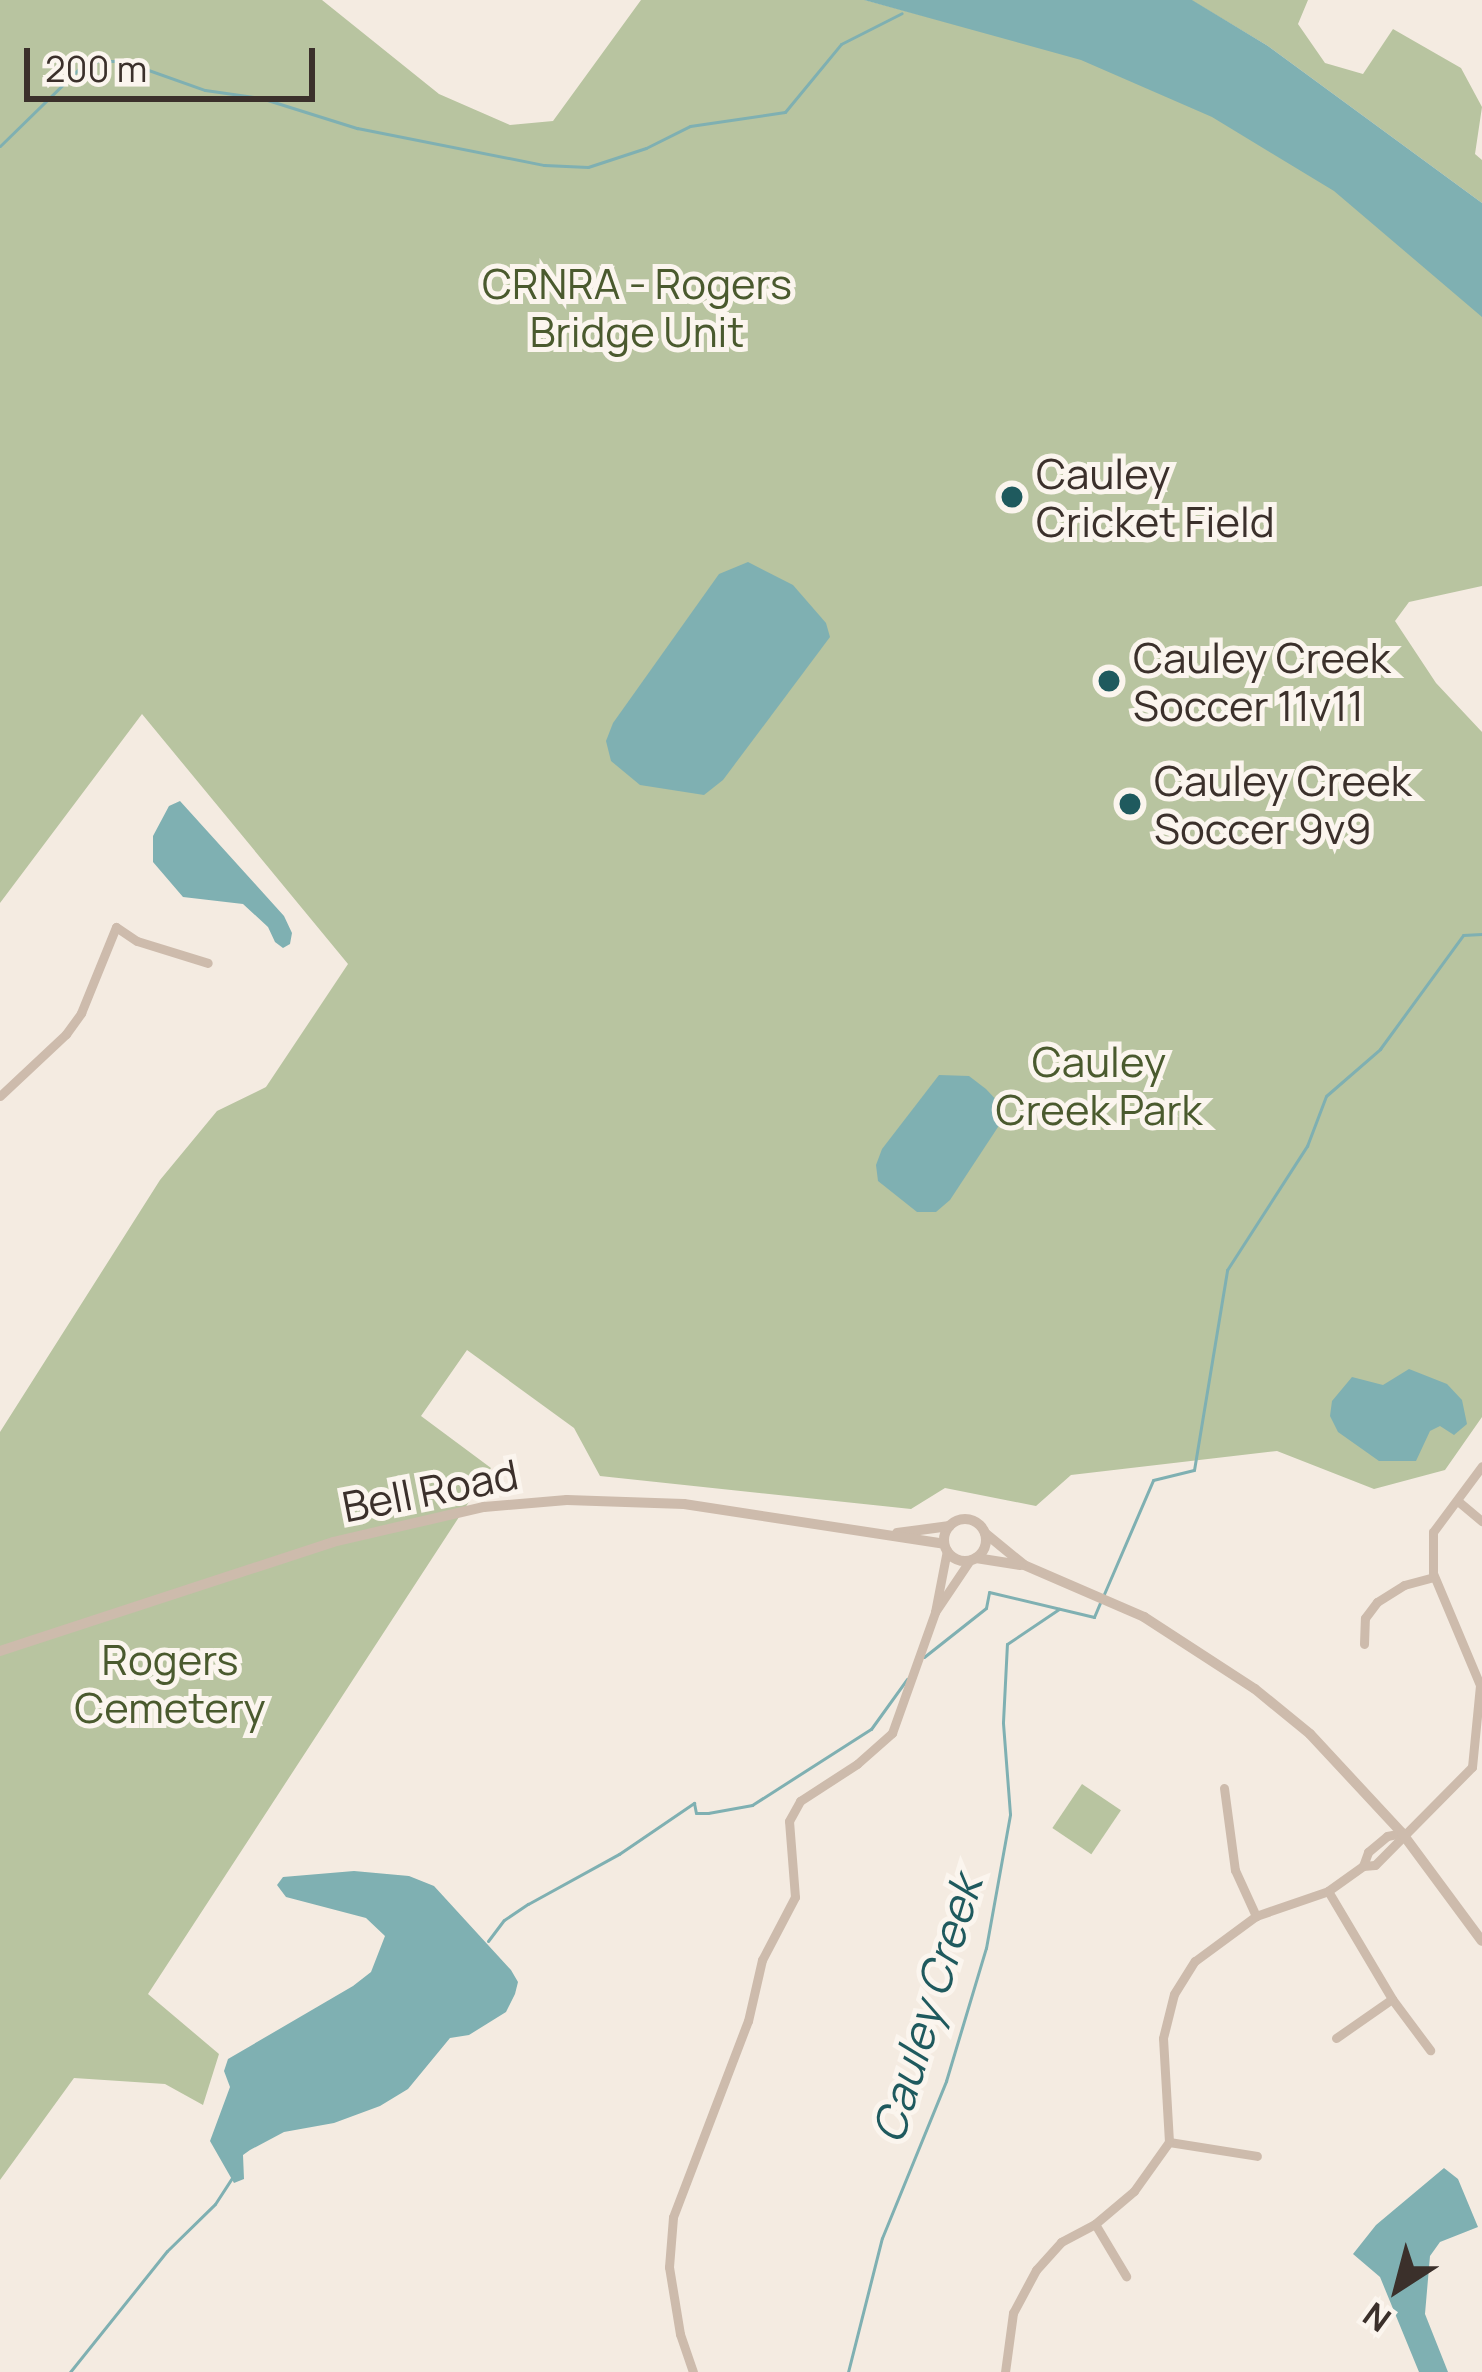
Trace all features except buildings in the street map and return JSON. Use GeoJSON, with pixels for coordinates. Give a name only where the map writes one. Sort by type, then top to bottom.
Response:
{"type":"FeatureCollection","features":[{"type":"Feature","properties":{"kind":"street"},"geometry":{"type":"LineString","coordinates":[[0,1096],[81,1013],[116,927],[137,940],[208,963]]}},
{"type":"Feature","properties":{"kind":"street"},"geometry":{"type":"LineString","coordinates":[[1005,2372],[1013,2313],[1036,2270],[1061,2242],[1095,2224],[1134,2191],[1169,2142],[1163,2038],[1174,1994],[1195,1961],[1256,1916],[1328,1891],[1363,1866],[1375,1865],[1402,1833],[1477,1768],[1480,1685],[1434,1577],[1432,1532],[1482,1466]]}},
{"type":"Feature","properties":{"kind":"street","name":"Bell Road"},"geometry":{"type":"LineString","coordinates":[[0,1651],[352,1537],[484,1507],[643,1501],[888,1535],[945,1547],[973,1559],[1024,1565],[1073,1584],[1144,1617],[1255,1689],[1310,1734],[1402,1833],[1482,1941]]}},
{"type":"Feature","properties":{"kind":"street"},"geometry":{"type":"LineString","coordinates":[[1459,1502],[1482,1521]]}},
{"type":"Feature","properties":{"kind":"street","name":"Bell Road"},"geometry":{"type":"LineString","coordinates":[[888,1535],[969,1520],[1024,1565]]}},
{"type":"Feature","properties":{"kind":"street"},"geometry":{"type":"LineString","coordinates":[[935,1612],[933,1602],[950,1526]]}},
{"type":"Feature","properties":{"kind":"street"},"geometry":{"type":"LineString","coordinates":[[694,2372],[680,2334],[669,2267],[673,2217],[748,2020],[761,1960],[795,1897],[789,1821],[800,1802],[857,1765],[892,1733],[935,1612],[984,1547],[985,1533]]}},
{"type":"Feature","properties":{"kind":"street"},"geometry":{"type":"LineString","coordinates":[[1364,1644],[1361,1631],[1377,1602],[1404,1585],[1434,1577]]}},
{"type":"Feature","properties":{"kind":"street"},"geometry":{"type":"LineString","coordinates":[[1224,1788],[1234,1870],[1256,1916]]}},
{"type":"Feature","properties":{"kind":"street"},"geometry":{"type":"LineString","coordinates":[[1328,1891],[1392,1999],[1430,2050]]}},
{"type":"Feature","properties":{"kind":"street"},"geometry":{"type":"LineString","coordinates":[[1336,2038],[1392,1999]]}},
{"type":"Feature","properties":{"kind":"street"},"geometry":{"type":"LineString","coordinates":[[1169,2142],[1257,2156]]}},
{"type":"Feature","properties":{"kind":"street"},"geometry":{"type":"LineString","coordinates":[[1095,2224],[1126,2276]]}},
{"type":"Feature","properties":{"kind":"green space"},"geometry":{"type":"Polygon","coordinates":[[[0,0],[322,0],[439,94],[510,125],[553,121],[641,0],[865,0],[1224,97],[1482,305],[1482,586],[1409,602],[1395,621],[1436,683],[1482,732],[1482,1417],[1445,1470],[1374,1489],[1277,1451],[1071,1475],[1036,1506],[945,1488],[911,1509],[600,1476],[574,1428],[467,1350],[421,1416],[491,1468],[148,1994],[219,2054],[203,2105],[165,2084],[74,2078],[0,2180],[0,1432],[160,1180],[217,1111],[266,1087],[348,964],[142,714],[0,903],[0,0]]]}},
{"type":"Feature","properties":{"kind":"green space"},"geometry":{"type":"Polygon","coordinates":[[[1191,0],[1308,0],[1298,24],[1325,63],[1363,74],[1393,29],[1461,68],[1482,107],[1475,154],[1482,160],[1482,203],[1268,46],[1191,0]]]}},
{"type":"Feature","properties":{"kind":"green space"},"geometry":{"type":"Polygon","coordinates":[[[1082,1784],[1121,1810],[1091,1854],[1052,1828],[1082,1784]]]}},
{"type":"Feature","properties":{"kind":"water"},"geometry":{"type":"Polygon","coordinates":[[[864,0],[1192,0],[1268,46],[1482,203],[1482,317],[1334,191],[1212,117],[1081,60],[864,0]]]}},
{"type":"Feature","properties":{"kind":"water"},"geometry":{"type":"Polygon","coordinates":[[[748,562],[793,585],[826,623],[830,637],[723,780],[704,795],[640,785],[611,761],[606,741],[613,723],[719,574],[748,562]]]}},
{"type":"Feature","properties":{"kind":"water"},"geometry":{"type":"Polygon","coordinates":[[[180,801],[284,916],[292,933],[290,944],[283,948],[275,942],[268,927],[243,904],[183,897],[153,862],[153,836],[169,806],[180,801]]]}},
{"type":"Feature","properties":{"kind":"water"},"geometry":{"type":"Polygon","coordinates":[[[939,1075],[969,1076],[986,1089],[1000,1104],[1000,1124],[950,1200],[936,1212],[917,1212],[878,1181],[876,1165],[882,1149],[939,1075]]]}},
{"type":"Feature","properties":{"kind":"water"},"geometry":{"type":"Polygon","coordinates":[[[1409,1369],[1447,1384],[1462,1400],[1467,1424],[1454,1435],[1440,1426],[1430,1431],[1416,1461],[1379,1461],[1338,1432],[1330,1416],[1332,1401],[1352,1377],[1383,1385],[1409,1369]]]}},
{"type":"Feature","properties":{"kind":"water"},"geometry":{"type":"Polygon","coordinates":[[[354,1871],[409,1876],[434,1886],[511,1970],[518,1982],[515,1994],[506,2012],[469,2035],[450,2038],[408,2089],[380,2106],[334,2123],[284,2132],[250,2150],[243,2155],[244,2179],[234,2183],[210,2141],[230,2087],[224,2071],[228,2059],[371,1972],[385,1936],[366,1918],[286,1897],[277,1885],[283,1877],[354,1871]]]}},
{"type":"Feature","properties":{"kind":"water"},"geometry":{"type":"Polygon","coordinates":[[[1444,2168],[1458,2179],[1478,2227],[1440,2242],[1430,2256],[1425,2314],[1448,2372],[1419,2372],[1380,2277],[1353,2254],[1376,2225],[1444,2168]]]}},
{"type":"Feature","properties":{"kind":"waterway"},"geometry":{"type":"LineString","coordinates":[[0,146],[79,69],[98,61],[123,61],[205,90],[261,98],[357,128],[544,165],[588,167],[646,148],[690,126],[785,112],[841,44],[902,13]]}},
{"type":"Feature","properties":{"kind":"waterway","name":"Cauley Creek"},"geometry":{"type":"LineString","coordinates":[[1104,1594],[1153,1480],[1194,1470],[1227,1270],[1307,1146],[1326,1096],[1380,1049],[1463,935],[1482,934]]}},
{"type":"Feature","properties":{"kind":"waterway"},"geometry":{"type":"LineString","coordinates":[[924,1657],[986,1608],[989,1592],[1094,1617],[1100,1603]]}},
{"type":"Feature","properties":{"kind":"waterway","name":"Cauley Creek"},"geometry":{"type":"LineString","coordinates":[[848,2372],[882,2238],[946,2081],[986,1948],[1010,1814],[1003,1722],[1007,1644],[1059,1609]]}},
{"type":"Feature","properties":{"kind":"waterway"},"geometry":{"type":"LineString","coordinates":[[488,1941],[504,1920],[619,1854],[694,1803],[696,1813],[752,1805],[871,1729],[907,1679]]}},
{"type":"Feature","properties":{"kind":"waterway"},"geometry":{"type":"LineString","coordinates":[[70,2372],[167,2251],[215,2204],[231,2179]]}},
{"type":"Feature","properties":{"kind":"place","name":"Cauley Cricket Field"},"geometry":{"type":"Point","coordinates":[1012,497]}},
{"type":"Feature","properties":{"kind":"place","name":"Cauley Creek Soccer 11v11"},"geometry":{"type":"Point","coordinates":[1109,681]}},
{"type":"Feature","properties":{"kind":"place","name":"Cauley Creek Soccer 9v9"},"geometry":{"type":"Point","coordinates":[1130,804]}},
{"type":"Feature","properties":{"kind":"park label","name":"CRNRA - Rogers Bridge Unit"},"geometry":{"type":"Point","coordinates":[637,307]}},
{"type":"Feature","properties":{"kind":"park label","name":"Cauley Creek Park"},"geometry":{"type":"Point","coordinates":[1099,1085]}},
{"type":"Feature","properties":{"kind":"park label","name":"Rogers Cemetery"},"geometry":{"type":"Point","coordinates":[170,1683]}}]}
